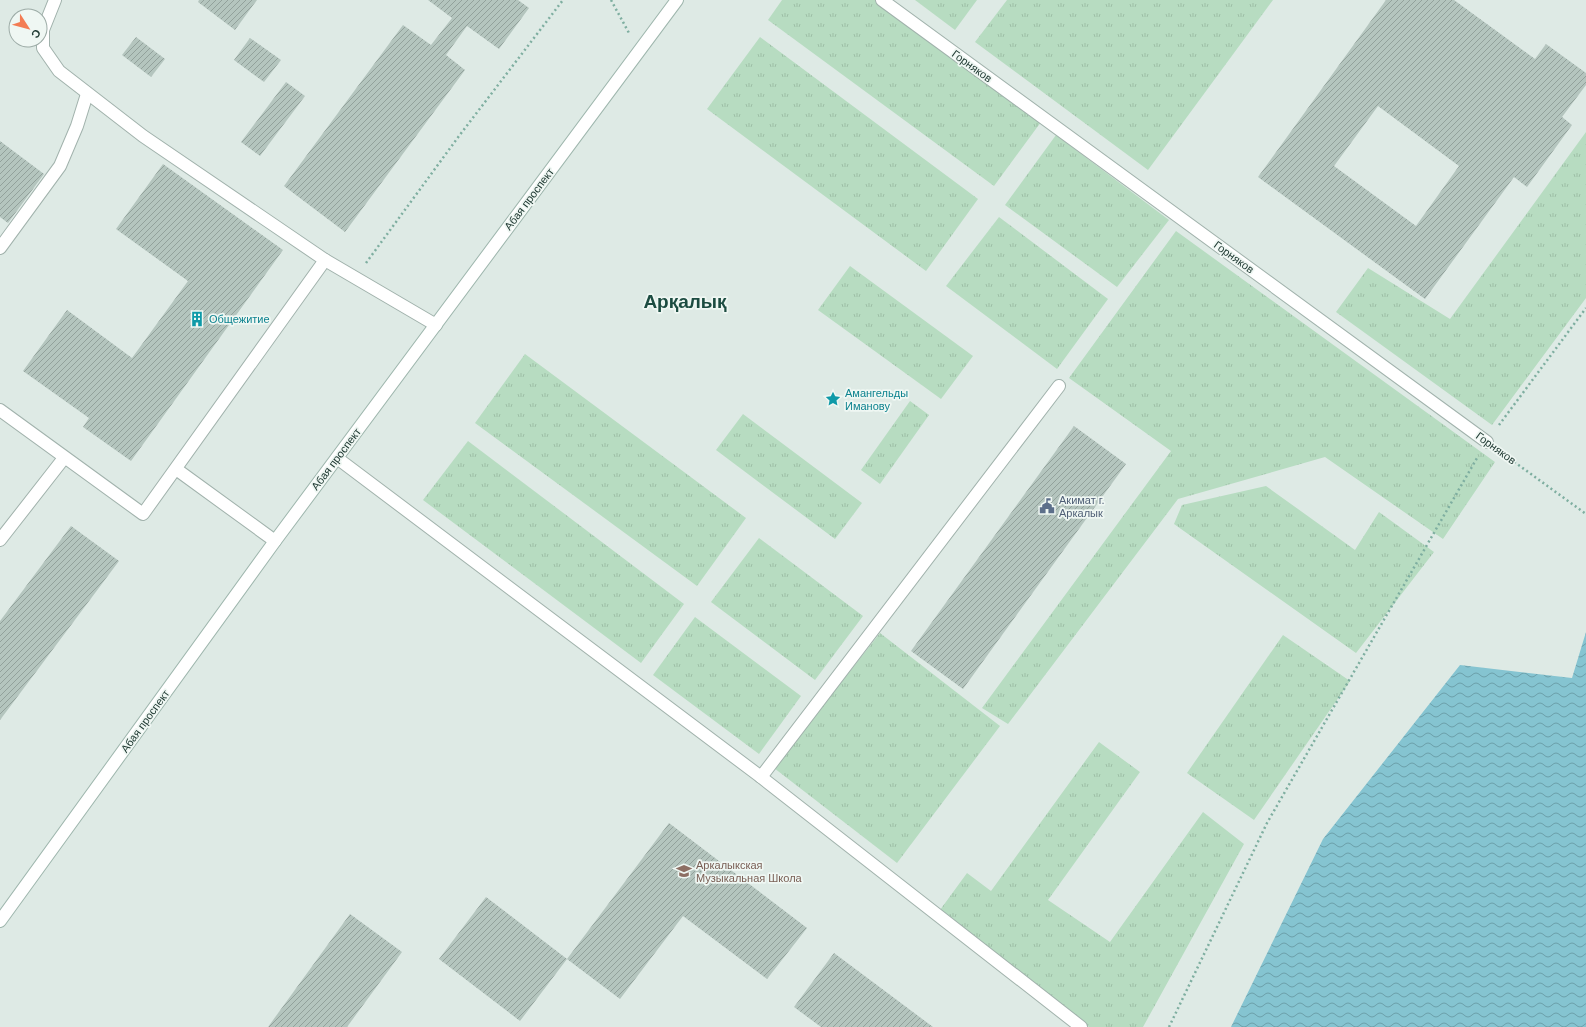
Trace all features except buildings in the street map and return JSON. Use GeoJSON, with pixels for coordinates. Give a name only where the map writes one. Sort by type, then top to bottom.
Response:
{"type":"FeatureCollection","features":[{"type":"Feature","properties":{"kind":"street"},"geometry":{"type":"LineString","coordinates":[[55,0],[43,30],[43,48],[59,71],[143,136],[325,260],[436,325]]}},
{"type":"Feature","properties":{"kind":"street","name":"Абая проспект"},"geometry":{"type":"LineString","coordinates":[[0,921],[275,541],[677,0]]}},
{"type":"Feature","properties":{"kind":"street","name":"Горняков"},"geometry":{"type":"LineString","coordinates":[[882,0],[1487,442]]}},
{"type":"Feature","properties":{"kind":"street"},"geometry":{"type":"LineString","coordinates":[[0,248],[60,166],[77,126],[87,94]]}},
{"type":"Feature","properties":{"kind":"street"},"geometry":{"type":"LineString","coordinates":[[0,410],[143,514],[325,260]]}},
{"type":"Feature","properties":{"kind":"street"},"geometry":{"type":"LineString","coordinates":[[761,777],[1059,386]]}},
{"type":"Feature","properties":{"kind":"street"},"geometry":{"type":"LineString","coordinates":[[0,540],[64,458]]}},
{"type":"Feature","properties":{"kind":"street"},"geometry":{"type":"LineString","coordinates":[[337,458],[761,777],[1080,1027]]}},
{"type":"Feature","properties":{"kind":"street"},"geometry":{"type":"LineString","coordinates":[[176,469],[275,541]]}},
{"type":"Feature","properties":{"kind":"path"},"geometry":{"type":"LineString","coordinates":[[355,277],[459,136],[563,0]]}},
{"type":"Feature","properties":{"kind":"path"},"geometry":{"type":"LineString","coordinates":[[611,0],[638,52]]}},
{"type":"Feature","properties":{"kind":"path"},"geometry":{"type":"LineString","coordinates":[[1170,1027],[1267,823],[1487,442],[1586,308]]}},
{"type":"Feature","properties":{"kind":"path","name":"Горняков"},"geometry":{"type":"LineString","coordinates":[[1487,442],[1586,514]]}},
{"type":"Feature","properties":{"kind":"green space"},"geometry":{"type":"Polygon","coordinates":[[[782,0],[876,0],[1041,122],[994,186],[768,20],[782,0]]]}},
{"type":"Feature","properties":{"kind":"green space"},"geometry":{"type":"Polygon","coordinates":[[[915,0],[977,0],[955,30],[915,0]]]}},
{"type":"Feature","properties":{"kind":"green space"},"geometry":{"type":"Polygon","coordinates":[[[1007,0],[1273,0],[1148,170],[975,42],[1007,0]]]}},
{"type":"Feature","properties":{"kind":"green space"},"geometry":{"type":"Polygon","coordinates":[[[760,37],[978,199],[926,271],[707,109],[760,37]]]}},
{"type":"Feature","properties":{"kind":"green space"},"geometry":{"type":"Polygon","coordinates":[[[1586,132],[1586,298],[1492,425],[1336,312],[1368,268],[1450,319],[1586,132]]]}},
{"type":"Feature","properties":{"kind":"green space"},"geometry":{"type":"Polygon","coordinates":[[[1056,135],[1169,220],[1117,287],[1005,205],[1056,135]]]}},
{"type":"Feature","properties":{"kind":"green space"},"geometry":{"type":"Polygon","coordinates":[[[999,217],[1108,299],[1057,369],[946,286],[999,217]]]}},
{"type":"Feature","properties":{"kind":"green space"},"geometry":{"type":"Polygon","coordinates":[[[1176,231],[1495,462],[1443,539],[1325,457],[1178,499],[1008,724],[982,708],[1171,451],[1069,378],[1176,231]]]}},
{"type":"Feature","properties":{"kind":"green space"},"geometry":{"type":"Polygon","coordinates":[[[850,266],[973,356],[941,399],[818,310],[850,266]]]}},
{"type":"Feature","properties":{"kind":"green space"},"geometry":{"type":"Polygon","coordinates":[[[525,354],[746,518],[697,586],[475,423],[525,354]]]}},
{"type":"Feature","properties":{"kind":"green space"},"geometry":{"type":"Polygon","coordinates":[[[910,401],[929,415],[880,484],[861,470],[910,401]]]}},
{"type":"Feature","properties":{"kind":"green space"},"geometry":{"type":"Polygon","coordinates":[[[743,414],[862,503],[835,539],[716,450],[743,414]]]}},
{"type":"Feature","properties":{"kind":"green space"},"geometry":{"type":"Polygon","coordinates":[[[468,441],[684,604],[641,663],[423,500],[468,441]]]}},
{"type":"Feature","properties":{"kind":"green space"},"geometry":{"type":"Polygon","coordinates":[[[1266,486],[1355,550],[1379,512],[1434,552],[1356,653],[1174,524],[1182,505],[1266,486]]]}},
{"type":"Feature","properties":{"kind":"green space"},"geometry":{"type":"Polygon","coordinates":[[[759,538],[863,616],[815,680],[711,602],[759,538]]]}},
{"type":"Feature","properties":{"kind":"green space"},"geometry":{"type":"Polygon","coordinates":[[[695,617],[801,696],[759,754],[653,675],[695,617]]]}},
{"type":"Feature","properties":{"kind":"green space"},"geometry":{"type":"Polygon","coordinates":[[[880,633],[1000,726],[897,863],[774,768],[880,633]]]}},
{"type":"Feature","properties":{"kind":"green space"},"geometry":{"type":"Polygon","coordinates":[[[1283,635],[1350,681],[1254,820],[1187,773],[1283,635]]]}},
{"type":"Feature","properties":{"kind":"green space"},"geometry":{"type":"Polygon","coordinates":[[[1099,742],[1140,772],[1048,900],[1110,942],[1203,812],[1244,844],[1143,1027],[1089,1027],[940,910],[967,873],[991,891],[1099,742]]]}},
{"type":"Feature","properties":{"kind":"water"},"geometry":{"type":"Polygon","coordinates":[[[1586,632],[1586,1027],[1231,1027],[1323,839],[1460,665],[1572,678],[1586,632]]]}},
{"type":"Feature","properties":{"kind":"place","name":"Общежитие"},"geometry":{"type":"Point","coordinates":[197,319]}},
{"type":"Feature","properties":{"kind":"place","name":"Амангельды Иманову"},"geometry":{"type":"Point","coordinates":[833,399]}},
{"type":"Feature","properties":{"kind":"place","name":"Акимат г. Аркалык"},"geometry":{"type":"Point","coordinates":[1047,506]}},
{"type":"Feature","properties":{"kind":"place","name":"Аркалыкская Музыкальная Школа"},"geometry":{"type":"Point","coordinates":[684,871]}},
{"type":"Feature","properties":{"kind":"district","name":"Арқалық"},"geometry":{"type":"Point","coordinates":[685,301]}}]}
